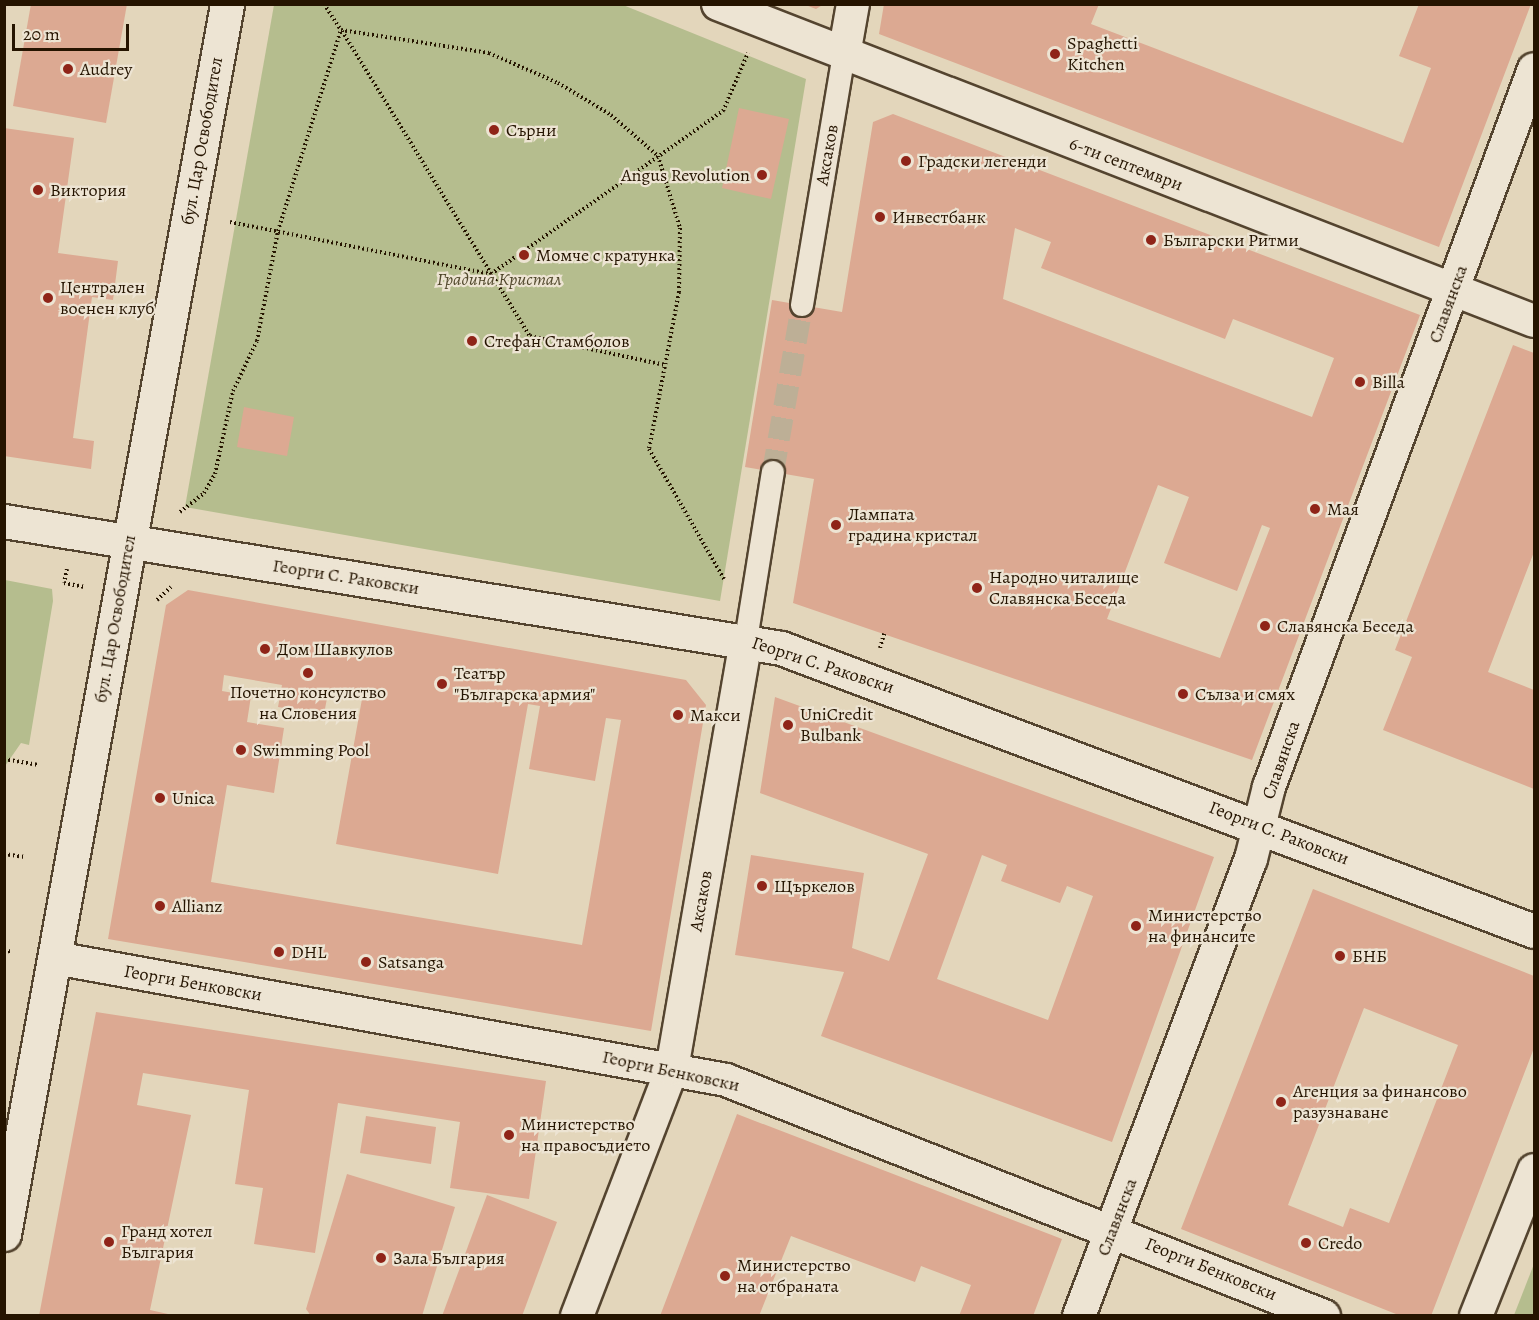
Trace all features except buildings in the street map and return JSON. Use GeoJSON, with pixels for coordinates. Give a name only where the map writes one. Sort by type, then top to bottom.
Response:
{"type":"FeatureCollection","features":[{"type":"Feature","properties":{"kind":"street","name":"бул. Цар Освободител"},"geometry":{"type":"LineString","coordinates":[[4,1234],[227,4]]}},
{"type":"Feature","properties":{"kind":"street","name":"6-ти септември"},"geometry":{"type":"LineString","coordinates":[[718,4],[844,55],[1534,321]]}},
{"type":"Feature","properties":{"kind":"street","name":"Аксаков"},"geometry":{"type":"LineString","coordinates":[[802,306],[853,4]]}},
{"type":"Feature","properties":{"kind":"street","name":"Славянска"},"geometry":{"type":"LineString","coordinates":[[1079,1316],[1113,1229],[1534,69]]}},
{"type":"Feature","properties":{"kind":"street","name":"Аксаков"},"geometry":{"type":"LineString","coordinates":[[577,1316],[672,1069],[773,472]]}},
{"type":"Feature","properties":{"kind":"street","name":"Георги С. Раковски"},"geometry":{"type":"LineString","coordinates":[[4,521],[129,543],[746,640],[870,679],[1534,931]]}},
{"type":"Feature","properties":{"kind":"street","name":"Георги Бенковски"},"geometry":{"type":"LineString","coordinates":[[55,958],[726,1080],[1113,1229],[1324,1316]]}},
{"type":"Feature","properties":{"kind":"street"},"geometry":{"type":"LineString","coordinates":[[1476,1316],[1534,1170]]}},
{"type":"Feature","properties":{"kind":"path"},"geometry":{"type":"LineString","coordinates":[[324,4],[530,336],[665,365]]}},
{"type":"Feature","properties":{"kind":"path"},"geometry":{"type":"LineString","coordinates":[[230,222],[491,274],[723,111],[762,22]]}},
{"type":"Feature","properties":{"kind":"path"},"geometry":{"type":"LineString","coordinates":[[341,30],[489,53],[602,110],[658,156],[680,228],[679,292],[649,449],[728,586]]}},
{"type":"Feature","properties":{"kind":"path"},"geometry":{"type":"LineString","coordinates":[[176,515],[204,493],[215,474],[233,391],[257,341],[278,231],[341,30]]}},
{"type":"Feature","properties":{"kind":"path"},"geometry":{"type":"LineString","coordinates":[[68,565],[64,582],[86,587]]}},
{"type":"Feature","properties":{"kind":"path"},"geometry":{"type":"LineString","coordinates":[[161,602],[172,586],[180,584]]}},
{"type":"Feature","properties":{"kind":"path"},"geometry":{"type":"LineString","coordinates":[[880,648],[884,634]]}},
{"type":"Feature","properties":{"kind":"path"},"geometry":{"type":"LineString","coordinates":[[4,759],[38,765]]}},
{"type":"Feature","properties":{"kind":"path"},"geometry":{"type":"LineString","coordinates":[[4,854],[25,857]]}},
{"type":"Feature","properties":{"kind":"path"},"geometry":{"type":"LineString","coordinates":[[4,951],[12,952]]}},
{"type":"Feature","properties":{"kind":"green space","name":"Градина Кристал"},"geometry":{"type":"Polygon","coordinates":[[[274,5],[623,5],[806,79],[720,601],[185,507],[274,5]]]}},
{"type":"Feature","properties":{"kind":"green space"},"geometry":{"type":"Polygon","coordinates":[[[5,580],[52,589],[53,601],[29,745],[21,743],[5,766],[5,580]]]}},
{"type":"Feature","properties":{"kind":"green space"},"geometry":{"type":"Polygon","coordinates":[[[1534,1264],[1534,1315],[1514,1315],[1534,1264]]]}},
{"type":"Feature","properties":{"kind":"tunnel"},"geometry":{"type":"LineString","coordinates":[[773,472],[802,305]]}},
{"type":"Feature","properties":{"kind":"place","name":"Spaghetti Kitchen"},"geometry":{"type":"Point","coordinates":[1055,54]}},
{"type":"Feature","properties":{"kind":"place","name":"Audrey"},"geometry":{"type":"Point","coordinates":[68,69]}},
{"type":"Feature","properties":{"kind":"place","name":"Сърни"},"geometry":{"type":"Point","coordinates":[494,130]}},
{"type":"Feature","properties":{"kind":"place","name":"Градски легенди"},"geometry":{"type":"Point","coordinates":[906,161]}},
{"type":"Feature","properties":{"kind":"place","name":"Angus Revolution"},"geometry":{"type":"Point","coordinates":[762,175]}},
{"type":"Feature","properties":{"kind":"place","name":"Виктория"},"geometry":{"type":"Point","coordinates":[38,190]}},
{"type":"Feature","properties":{"kind":"place","name":"Инвестбанк"},"geometry":{"type":"Point","coordinates":[880,217]}},
{"type":"Feature","properties":{"kind":"place","name":"Български Ритми"},"geometry":{"type":"Point","coordinates":[1151,240]}},
{"type":"Feature","properties":{"kind":"place","name":"Mомче с кратунка"},"geometry":{"type":"Point","coordinates":[524,255]}},
{"type":"Feature","properties":{"kind":"place","name":"Централен военен клуб"},"geometry":{"type":"Point","coordinates":[48,298]}},
{"type":"Feature","properties":{"kind":"place","name":"Стефан Стамболов"},"geometry":{"type":"Point","coordinates":[472,341]}},
{"type":"Feature","properties":{"kind":"place","name":"Billa"},"geometry":{"type":"Point","coordinates":[1360,382]}},
{"type":"Feature","properties":{"kind":"place","name":"Мая"},"geometry":{"type":"Point","coordinates":[1315,509]}},
{"type":"Feature","properties":{"kind":"place","name":"Лампата градина кристал"},"geometry":{"type":"Point","coordinates":[836,525]}},
{"type":"Feature","properties":{"kind":"place","name":"Народно читалище Славянска Беседа"},"geometry":{"type":"Point","coordinates":[977,588]}},
{"type":"Feature","properties":{"kind":"place","name":"Славянска Беседа"},"geometry":{"type":"Point","coordinates":[1265,626]}},
{"type":"Feature","properties":{"kind":"place","name":"Дом Шавкулов"},"geometry":{"type":"Point","coordinates":[265,649]}},
{"type":"Feature","properties":{"kind":"place","name":"Почетно консулство на Словения"},"geometry":{"type":"Point","coordinates":[308,673]}},
{"type":"Feature","properties":{"kind":"place","name":"Театър \"Българска армия\""},"geometry":{"type":"Point","coordinates":[442,684]}},
{"type":"Feature","properties":{"kind":"place","name":"Сълза и смях"},"geometry":{"type":"Point","coordinates":[1183,694]}},
{"type":"Feature","properties":{"kind":"place","name":"Макси"},"geometry":{"type":"Point","coordinates":[678,715]}},
{"type":"Feature","properties":{"kind":"place","name":"UniCredit Bulbank"},"geometry":{"type":"Point","coordinates":[788,725]}},
{"type":"Feature","properties":{"kind":"place","name":"Swimming Pool"},"geometry":{"type":"Point","coordinates":[241,750]}},
{"type":"Feature","properties":{"kind":"place","name":"Unica"},"geometry":{"type":"Point","coordinates":[160,798]}},
{"type":"Feature","properties":{"kind":"place","name":"Щъркелов"},"geometry":{"type":"Point","coordinates":[762,886]}},
{"type":"Feature","properties":{"kind":"place","name":"Allianz"},"geometry":{"type":"Point","coordinates":[160,906]}},
{"type":"Feature","properties":{"kind":"place","name":"Министерство на финансите"},"geometry":{"type":"Point","coordinates":[1136,926]}},
{"type":"Feature","properties":{"kind":"place","name":"DHL"},"geometry":{"type":"Point","coordinates":[279,952]}},
{"type":"Feature","properties":{"kind":"place","name":"БНБ"},"geometry":{"type":"Point","coordinates":[1340,956]}},
{"type":"Feature","properties":{"kind":"place","name":"Satsanga"},"geometry":{"type":"Point","coordinates":[366,962]}},
{"type":"Feature","properties":{"kind":"place","name":"Агенция за финансово разузнаване"},"geometry":{"type":"Point","coordinates":[1281,1102]}},
{"type":"Feature","properties":{"kind":"place","name":"Министерство на правосъдието"},"geometry":{"type":"Point","coordinates":[509,1135]}},
{"type":"Feature","properties":{"kind":"place","name":"Гранд хотел България"},"geometry":{"type":"Point","coordinates":[109,1242]}},
{"type":"Feature","properties":{"kind":"place","name":"Credo"},"geometry":{"type":"Point","coordinates":[1306,1243]}},
{"type":"Feature","properties":{"kind":"place","name":"Зала България"},"geometry":{"type":"Point","coordinates":[381,1258]}},
{"type":"Feature","properties":{"kind":"place","name":"Министерство на отбраната"},"geometry":{"type":"Point","coordinates":[725,1276]}}]}
